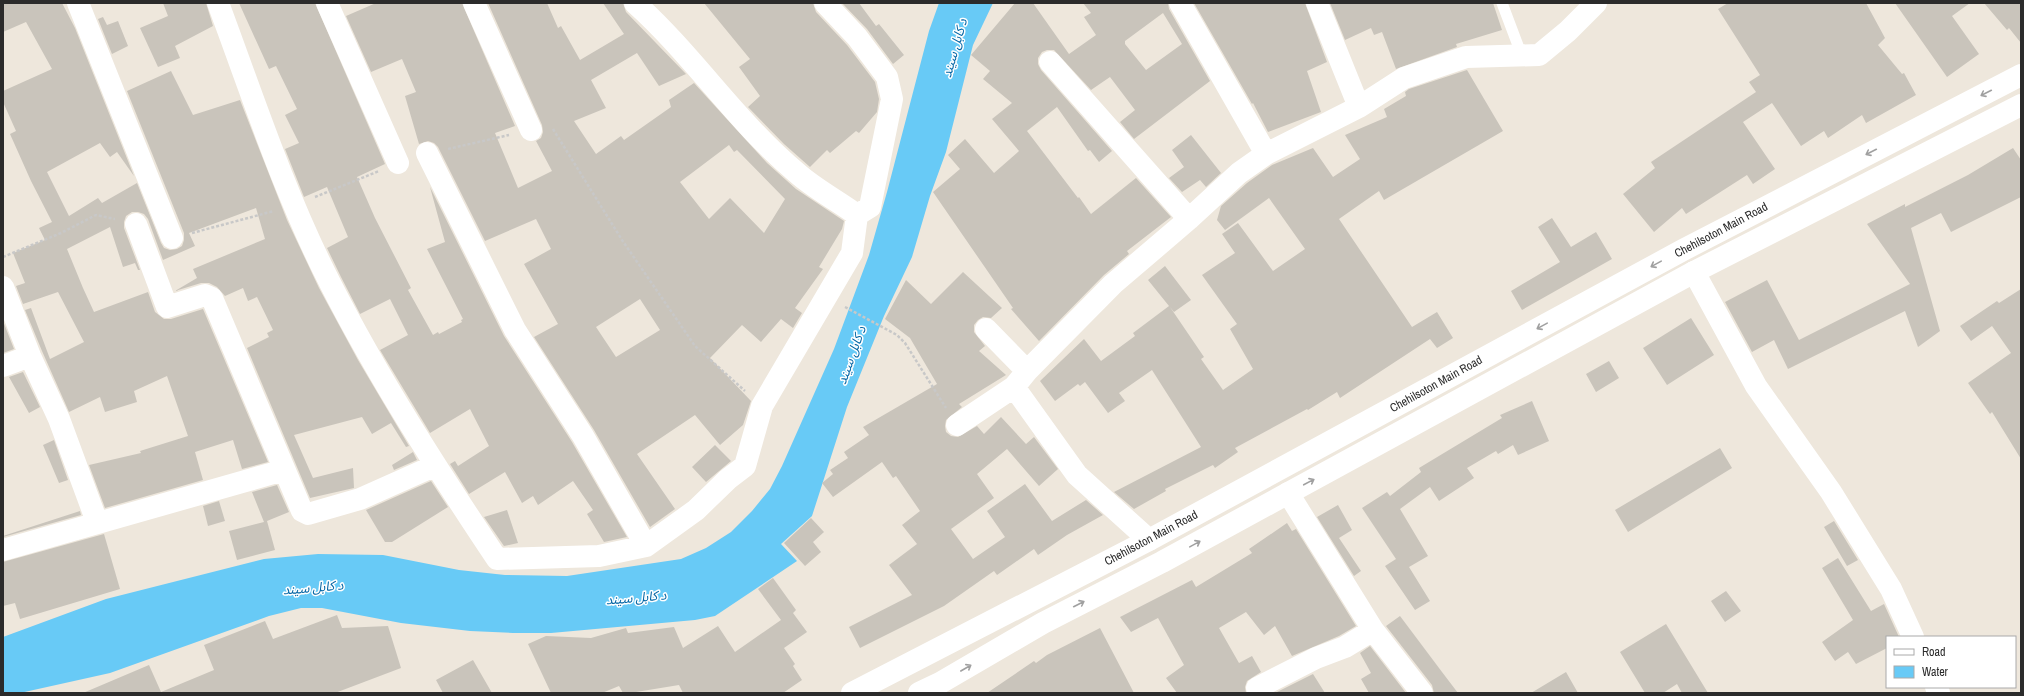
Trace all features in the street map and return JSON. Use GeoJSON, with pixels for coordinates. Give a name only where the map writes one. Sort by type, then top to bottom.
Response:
{"type":"FeatureCollection","features":[{"type":"Feature","properties":{"kind":"street"},"geometry":{"type":"LineString","coordinates":[[78,3],[172,238]]}},
{"type":"Feature","properties":{"kind":"street"},"geometry":{"type":"LineString","coordinates":[[218,3],[295,205],[329,281],[374,367],[434,466],[497,559],[599,556],[646,546],[696,510],[728,479],[745,466],[762,406],[852,253],[857,215]]}},
{"type":"Feature","properties":{"kind":"street"},"geometry":{"type":"LineString","coordinates":[[327,3],[398,163]]}},
{"type":"Feature","properties":{"kind":"street"},"geometry":{"type":"LineString","coordinates":[[474,3],[531,130]]}},
{"type":"Feature","properties":{"kind":"street"},"geometry":{"type":"LineString","coordinates":[[635,3],[652,19],[745,122],[797,173],[857,215]]}},
{"type":"Feature","properties":{"kind":"street"},"geometry":{"type":"LineString","coordinates":[[825,3],[857,37],[887,77],[892,99],[870,207],[857,215]]}},
{"type":"Feature","properties":{"kind":"street"},"geometry":{"type":"LineString","coordinates":[[1180,3],[1266,154]]}},
{"type":"Feature","properties":{"kind":"street"},"geometry":{"type":"LineString","coordinates":[[1317,3],[1359,107]]}},
{"type":"Feature","properties":{"kind":"street"},"geometry":{"type":"LineString","coordinates":[[957,425],[1021,379],[1113,284],[1189,220],[1240,173],[1266,154],[1359,107],[1404,78],[1466,57],[1539,55],[1568,31],[1596,3]]}},
{"type":"Feature","properties":{"kind":"street"},"geometry":{"type":"LineString","coordinates":[[1050,62],[1189,220]]}},
{"type":"Feature","properties":{"kind":"street","name":"Chehilsoton Main Road"},"geometry":{"type":"LineString","coordinates":[[852,693],[1149,540],[1683,250],[2021,75]]}},
{"type":"Feature","properties":{"kind":"street","name":"Chehilsoton Main Road"},"geometry":{"type":"LineString","coordinates":[[919,693],[943,688],[1043,623],[1162,562],[1694,272],[2021,105]]}},
{"type":"Feature","properties":{"kind":"street"},"geometry":{"type":"LineString","coordinates":[[427,153],[515,330],[584,436],[646,546]]}},
{"type":"Feature","properties":{"kind":"street"},"geometry":{"type":"LineString","coordinates":[[136,224],[167,307],[206,295],[212,298],[302,511],[308,514],[360,500],[434,466]]}},
{"type":"Feature","properties":{"kind":"street"},"geometry":{"type":"LineString","coordinates":[[1694,272],[1756,386],[1831,492],[1891,589],[1913,636]]}},
{"type":"Feature","properties":{"kind":"street"},"geometry":{"type":"LineString","coordinates":[[3,287],[30,356],[59,420],[96,522]]}},
{"type":"Feature","properties":{"kind":"street"},"geometry":{"type":"LineString","coordinates":[[986,329],[1021,379],[1077,475],[1149,540]]}},
{"type":"Feature","properties":{"kind":"street"},"geometry":{"type":"LineString","coordinates":[[3,366],[30,356]]}},
{"type":"Feature","properties":{"kind":"street"},"geometry":{"type":"LineString","coordinates":[[3,550],[96,522],[277,472]]}},
{"type":"Feature","properties":{"kind":"street"},"geometry":{"type":"LineString","coordinates":[[1288,493],[1373,630],[1422,693]]}},
{"type":"Feature","properties":{"kind":"street"},"geometry":{"type":"LineString","coordinates":[[1259,693],[1258,688],[1316,658],[1345,647],[1373,630]]}},
{"type":"Feature","properties":{"kind":"lane"},"geometry":{"type":"LineString","coordinates":[[1502,3],[1522,56]]}},
{"type":"Feature","properties":{"kind":"path"},"geometry":{"type":"LineString","coordinates":[[427,153],[550,125],[622,240],[695,346],[762,406]]}},
{"type":"Feature","properties":{"kind":"path"},"geometry":{"type":"LineString","coordinates":[[172,238],[295,205],[398,163]]}},
{"type":"Feature","properties":{"kind":"path"},"geometry":{"type":"LineString","coordinates":[[3,256],[61,233],[96,215],[136,224]]}},
{"type":"Feature","properties":{"kind":"path"},"geometry":{"type":"LineString","coordinates":[[841,305],[897,335],[905,343],[957,425]]}},
{"type":"Feature","properties":{"kind":"water","name":"د کابل سيند"},"geometry":{"type":"Polygon","coordinates":[[[939,3],[993,3],[973,45],[946,152],[930,196],[912,257],[884,316],[847,407],[812,516],[781,544],[797,561],[715,616],[695,620],[551,633],[513,633],[470,631],[401,623],[322,608],[301,608],[269,616],[110,673],[20,693],[3,693],[3,637],[106,599],[264,559],[318,554],[383,555],[459,570],[505,575],[567,576],[681,559],[706,548],[731,532],[752,511],[770,489],[782,466],[834,349],[869,255],[929,31],[939,3]]]}},
{"type":"Feature","properties":{"kind":"building"},"geometry":{"type":"Polygon","coordinates":[[[3,3],[62,3],[75,28],[134,176],[117,152],[110,157],[100,143],[47,172],[69,216],[98,198],[102,203],[137,183],[164,248],[170,250],[177,249],[182,246],[184,233],[127,91],[171,71],[193,115],[240,100],[287,220],[319,288],[358,360],[409,446],[406,447],[391,423],[372,434],[362,417],[294,435],[313,478],[353,468],[354,488],[310,498],[247,348],[269,337],[267,333],[273,330],[257,297],[248,301],[243,288],[225,296],[217,287],[209,283],[201,283],[175,291],[197,278],[193,269],[265,239],[256,208],[189,233],[195,246],[163,260],[148,219],[144,214],[132,212],[126,216],[124,228],[140,270],[138,270],[135,263],[123,267],[110,227],[67,249],[94,312],[148,292],[155,312],[164,319],[171,319],[203,309],[268,462],[242,469],[233,440],[195,452],[203,480],[105,508],[89,465],[141,453],[140,451],[188,436],[167,376],[134,391],[137,402],[105,412],[100,397],[69,412],[42,351],[25,310],[31,308],[50,359],[84,342],[58,292],[23,304],[16,286],[25,283],[13,253],[45,240],[39,228],[52,222],[31,181],[10,134],[16,131],[3,102],[3,91],[52,69],[26,22],[3,32],[3,3]]]}},
{"type":"Feature","properties":{"kind":"building"},"geometry":{"type":"Polygon","coordinates":[[[163,3],[206,3],[213,26],[175,46],[180,58],[158,67],[140,28],[168,16],[163,3]]]}},
{"type":"Feature","properties":{"kind":"building"},"geometry":{"type":"Polygon","coordinates":[[[239,3],[315,3],[385,164],[357,177],[375,218],[411,288],[408,290],[433,335],[438,332],[439,334],[462,322],[461,320],[463,319],[427,249],[445,242],[430,187],[504,336],[572,442],[627,537],[604,542],[587,514],[593,510],[573,481],[538,505],[533,496],[522,503],[505,472],[469,494],[450,464],[455,461],[458,466],[489,446],[470,409],[430,433],[380,350],[408,335],[390,299],[360,314],[341,277],[327,248],[348,237],[327,187],[304,197],[285,149],[299,143],[285,115],[297,109],[276,66],[269,69],[239,3]]]}},
{"type":"Feature","properties":{"kind":"building"},"geometry":{"type":"Polygon","coordinates":[[[376,3],[462,3],[515,126],[495,133],[518,188],[552,171],[536,141],[541,138],[543,132],[542,125],[488,3],[547,3],[558,28],[561,26],[580,60],[624,34],[603,3],[623,3],[626,12],[686,74],[659,86],[637,53],[591,80],[606,108],[574,121],[596,154],[621,136],[624,140],[671,107],[669,100],[694,83],[767,163],[796,189],[844,221],[842,229],[819,267],[823,269],[795,308],[802,313],[793,328],[781,319],[761,342],[742,325],[710,358],[751,401],[743,425],[720,445],[695,415],[637,454],[675,509],[650,527],[594,430],[534,337],[558,324],[524,264],[551,249],[536,219],[485,241],[438,147],[434,143],[428,141],[419,144],[405,96],[416,92],[402,59],[371,72],[346,16],[376,3]],[[729,145],[680,182],[709,219],[730,198],[764,233],[785,199],[737,150],[734,152],[729,145]],[[640,299],[596,327],[616,357],[660,330],[640,299]]]}},
{"type":"Feature","properties":{"kind":"building"},"geometry":{"type":"Polygon","coordinates":[[[704,3],[813,3],[816,12],[847,45],[875,82],[879,99],[877,112],[859,133],[856,131],[830,153],[827,150],[810,167],[784,144],[748,107],[760,96],[739,67],[750,59],[704,3]]]}},
{"type":"Feature","properties":{"kind":"building"},"geometry":{"type":"Polygon","coordinates":[[[842,3],[859,3],[876,26],[879,24],[904,55],[893,64],[867,29],[842,3]]]}},
{"type":"Feature","properties":{"kind":"building"},"geometry":{"type":"Polygon","coordinates":[[[1015,3],[1033,3],[1069,54],[1096,35],[1084,17],[1091,13],[1083,3],[1168,3],[1169,9],[1210,81],[1134,139],[1120,122],[1135,110],[1110,77],[1091,90],[1054,50],[1042,52],[1038,58],[1038,64],[1041,70],[1112,151],[1099,162],[1090,150],[1088,151],[1057,107],[1027,131],[1091,214],[1136,178],[1171,217],[1127,251],[1129,254],[1104,275],[1039,341],[1011,309],[1013,308],[933,192],[960,169],[948,155],[965,139],[994,173],[1019,151],[992,119],[1012,103],[983,79],[990,71],[971,55],[1015,3]],[[1163,13],[1125,41],[1125,44],[1146,70],[1182,44],[1163,13]]]}},
{"type":"Feature","properties":{"kind":"building"},"geometry":{"type":"Polygon","coordinates":[[[1194,3],[1305,3],[1327,62],[1307,71],[1321,112],[1268,132],[1253,103],[1252,104],[1194,3]]]}},
{"type":"Feature","properties":{"kind":"building"},"geometry":{"type":"Polygon","coordinates":[[[1330,3],[1493,3],[1502,30],[1456,44],[1457,47],[1396,69],[1382,32],[1374,35],[1371,28],[1345,40],[1330,3]]]}},
{"type":"Feature","properties":{"kind":"building"},"geometry":{"type":"Polygon","coordinates":[[[1728,3],[1866,3],[1885,38],[1878,45],[1902,74],[1904,73],[1916,95],[1866,123],[1862,115],[1828,138],[1824,131],[1801,146],[1772,103],[1743,122],[1775,169],[1753,184],[1747,175],[1686,214],[1682,208],[1654,232],[1623,194],[1655,168],[1651,162],[1756,92],[1749,82],[1760,75],[1718,9],[1728,3]]]}},
{"type":"Feature","properties":{"kind":"building"},"geometry":{"type":"Polygon","coordinates":[[[1895,3],[1970,3],[1952,16],[1979,54],[1947,77],[1895,3]]]}},
{"type":"Feature","properties":{"kind":"building"},"geometry":{"type":"Polygon","coordinates":[[[1984,3],[2021,3],[2021,43],[2009,28],[2007,30],[1984,3]]]}},
{"type":"Feature","properties":{"kind":"building"},"geometry":{"type":"Polygon","coordinates":[[[103,17],[107,25],[118,21],[128,46],[112,54],[98,19],[103,17]]]}},
{"type":"Feature","properties":{"kind":"building"},"geometry":{"type":"Polygon","coordinates":[[[1467,70],[1503,131],[1384,200],[1379,191],[1339,219],[1412,327],[1437,312],[1453,338],[1437,348],[1430,339],[1340,398],[1337,392],[1308,410],[1307,409],[1235,448],[1238,452],[1215,468],[1213,465],[1165,489],[1166,491],[1134,509],[1114,492],[1201,447],[1152,370],[1119,393],[1125,401],[1108,413],[1085,382],[1080,386],[1078,384],[1055,401],[1040,381],[1084,339],[1101,361],[1135,336],[1133,333],[1169,306],[1148,280],[1165,266],[1191,300],[1174,312],[1170,307],[1204,357],[1201,359],[1223,390],[1253,369],[1230,329],[1237,324],[1202,275],[1235,253],[1222,234],[1238,223],[1273,271],[1305,249],[1269,198],[1225,230],[1217,220],[1221,206],[1247,183],[1272,165],[1313,148],[1333,177],[1360,159],[1345,135],[1387,117],[1384,109],[1406,96],[1405,92],[1409,89],[1467,70]]]}},
{"type":"Feature","properties":{"kind":"building"},"geometry":{"type":"Polygon","coordinates":[[[1191,135],[1221,173],[1206,187],[1200,180],[1182,192],[1169,178],[1184,167],[1172,150],[1191,135]]]}},
{"type":"Feature","properties":{"kind":"building"},"geometry":{"type":"Polygon","coordinates":[[[2013,148],[2021,160],[2021,197],[1951,232],[1941,213],[1911,228],[1940,331],[1918,347],[1905,311],[1788,369],[1774,340],[1752,352],[1725,302],[1767,280],[1799,340],[1910,284],[1867,224],[1905,204],[1905,207],[1968,175],[2013,148]]]}},
{"type":"Feature","properties":{"kind":"building"},"geometry":{"type":"Polygon","coordinates":[[[1552,218],[1571,247],[1596,232],[1612,259],[1522,310],[1511,291],[1560,262],[1538,227],[1552,218]]]}},
{"type":"Feature","properties":{"kind":"building"},"geometry":{"type":"Polygon","coordinates":[[[963,272],[1002,308],[991,318],[983,317],[978,320],[974,325],[974,332],[985,346],[979,351],[1006,375],[959,404],[962,407],[946,420],[946,432],[951,436],[958,437],[977,426],[984,434],[1001,417],[1026,444],[1034,437],[1058,469],[1039,486],[1007,449],[977,474],[994,498],[951,529],[973,559],[1005,537],[987,511],[1025,484],[1052,521],[1086,500],[1103,515],[1067,535],[1038,555],[1034,549],[997,575],[994,571],[944,606],[860,648],[849,627],[912,595],[889,565],[917,544],[902,525],[920,511],[896,476],[893,478],[882,462],[833,497],[822,483],[833,474],[830,470],[848,458],[844,452],[869,435],[863,427],[937,384],[910,338],[885,319],[906,280],[931,304],[963,272]]]}},
{"type":"Feature","properties":{"kind":"building"},"geometry":{"type":"Polygon","coordinates":[[[2021,289],[2021,459],[1992,412],[1990,414],[1968,383],[2011,353],[1992,326],[1971,341],[1960,326],[1997,301],[1999,303],[2021,289]]]}},
{"type":"Feature","properties":{"kind":"building"},"geometry":{"type":"Polygon","coordinates":[[[1691,318],[1714,355],[1667,385],[1643,348],[1691,318]]]}},
{"type":"Feature","properties":{"kind":"building"},"geometry":{"type":"Polygon","coordinates":[[[3,321],[14,349],[3,353],[3,321]]]}},
{"type":"Feature","properties":{"kind":"building"},"geometry":{"type":"Polygon","coordinates":[[[1609,361],[1619,378],[1596,392],[1586,374],[1609,361]]]}},
{"type":"Feature","properties":{"kind":"building"},"geometry":{"type":"Polygon","coordinates":[[[23,372],[40,407],[29,413],[9,377],[23,372]]]}},
{"type":"Feature","properties":{"kind":"building"},"geometry":{"type":"Polygon","coordinates":[[[1532,401],[1549,441],[1518,455],[1513,445],[1498,454],[1496,451],[1467,468],[1474,478],[1439,501],[1430,487],[1400,509],[1428,556],[1409,567],[1430,601],[1415,610],[1385,566],[1396,559],[1362,508],[1387,492],[1390,496],[1421,472],[1419,468],[1502,418],[1500,415],[1532,401]]]}},
{"type":"Feature","properties":{"kind":"building"},"geometry":{"type":"Polygon","coordinates":[[[54,440],[68,480],[59,483],[43,445],[54,440]]]}},
{"type":"Feature","properties":{"kind":"building"},"geometry":{"type":"Polygon","coordinates":[[[715,445],[731,461],[706,482],[692,467],[715,445]]]}},
{"type":"Feature","properties":{"kind":"building"},"geometry":{"type":"Polygon","coordinates":[[[1720,448],[1732,468],[1628,532],[1615,510],[1720,448]]]}},
{"type":"Feature","properties":{"kind":"building"},"geometry":{"type":"Polygon","coordinates":[[[413,452],[417,460],[394,470],[392,465],[413,452]]]}},
{"type":"Feature","properties":{"kind":"building"},"geometry":{"type":"Polygon","coordinates":[[[431,481],[448,507],[392,542],[385,542],[366,510],[431,481]]]}},
{"type":"Feature","properties":{"kind":"building"},"geometry":{"type":"Polygon","coordinates":[[[277,485],[289,512],[267,521],[275,550],[237,560],[229,531],[264,522],[252,492],[277,485]]]}},
{"type":"Feature","properties":{"kind":"building"},"geometry":{"type":"Polygon","coordinates":[[[219,501],[225,521],[208,526],[203,506],[219,501]]]}},
{"type":"Feature","properties":{"kind":"building"},"geometry":{"type":"Polygon","coordinates":[[[1338,505],[1352,530],[1339,538],[1361,571],[1354,576],[1317,517],[1338,505]]]}},
{"type":"Feature","properties":{"kind":"building"},"geometry":{"type":"Polygon","coordinates":[[[507,510],[518,543],[504,546],[484,517],[507,510]]]}},
{"type":"Feature","properties":{"kind":"building"},"geometry":{"type":"Polygon","coordinates":[[[80,511],[81,515],[3,537],[3,536],[80,511]]]}},
{"type":"Feature","properties":{"kind":"building"},"geometry":{"type":"Polygon","coordinates":[[[811,518],[824,532],[813,542],[821,552],[805,566],[784,543],[811,518]]]}},
{"type":"Feature","properties":{"kind":"building"},"geometry":{"type":"Polygon","coordinates":[[[1834,521],[1858,560],[1847,566],[1824,527],[1834,521]]]}},
{"type":"Feature","properties":{"kind":"building"},"geometry":{"type":"Polygon","coordinates":[[[1287,523],[1292,531],[1296,529],[1356,626],[1339,636],[1292,656],[1275,626],[1264,635],[1246,612],[1219,628],[1239,663],[1252,656],[1261,672],[1247,681],[1245,687],[1246,693],[1177,693],[1166,678],[1184,665],[1158,618],[1131,632],[1120,617],[1192,580],[1196,587],[1252,553],[1249,549],[1287,523]]]}},
{"type":"Feature","properties":{"kind":"building"},"geometry":{"type":"Polygon","coordinates":[[[104,534],[120,589],[20,619],[15,603],[3,606],[3,562],[104,534]]]}},
{"type":"Feature","properties":{"kind":"building"},"geometry":{"type":"Polygon","coordinates":[[[1838,558],[1871,611],[1884,604],[1899,636],[1886,636],[1886,649],[1856,664],[1848,652],[1835,661],[1822,642],[1853,620],[1822,568],[1838,558]]]}},
{"type":"Feature","properties":{"kind":"building"},"geometry":{"type":"Polygon","coordinates":[[[773,578],[796,610],[793,613],[807,632],[784,648],[795,664],[793,666],[802,680],[783,693],[683,693],[679,685],[630,693],[623,693],[619,686],[602,693],[551,693],[528,644],[546,636],[591,638],[626,628],[628,633],[674,627],[683,648],[718,626],[735,652],[781,620],[758,589],[773,578]]]}},
{"type":"Feature","properties":{"kind":"building"},"geometry":{"type":"Polygon","coordinates":[[[1726,591],[1741,611],[1725,622],[1711,601],[1726,591]]]}},
{"type":"Feature","properties":{"kind":"building"},"geometry":{"type":"Polygon","coordinates":[[[337,615],[342,628],[388,626],[401,668],[335,693],[83,693],[149,665],[161,692],[214,670],[204,645],[265,621],[273,639],[337,615]]]}},
{"type":"Feature","properties":{"kind":"building"},"geometry":{"type":"Polygon","coordinates":[[[1400,616],[1458,693],[1434,693],[1432,685],[1386,626],[1400,616]]]}},
{"type":"Feature","properties":{"kind":"building"},"geometry":{"type":"Polygon","coordinates":[[[1666,624],[1708,693],[1682,693],[1677,684],[1663,693],[1645,693],[1620,652],[1666,624]]]}},
{"type":"Feature","properties":{"kind":"building"},"geometry":{"type":"Polygon","coordinates":[[[1100,628],[1134,693],[987,693],[1034,661],[1036,663],[1047,655],[1100,628]]]}},
{"type":"Feature","properties":{"kind":"building"},"geometry":{"type":"Polygon","coordinates":[[[1370,646],[1406,693],[1369,693],[1361,679],[1371,673],[1360,653],[1370,646]]]}},
{"type":"Feature","properties":{"kind":"building"},"geometry":{"type":"Polygon","coordinates":[[[473,660],[492,693],[443,693],[436,680],[473,660]]]}},
{"type":"Feature","properties":{"kind":"building"},"geometry":{"type":"Polygon","coordinates":[[[1566,672],[1578,693],[1531,693],[1566,672]]]}},
{"type":"Feature","properties":{"kind":"building"},"geometry":{"type":"Polygon","coordinates":[[[1313,674],[1325,693],[1275,693],[1313,674]]]}}]}
